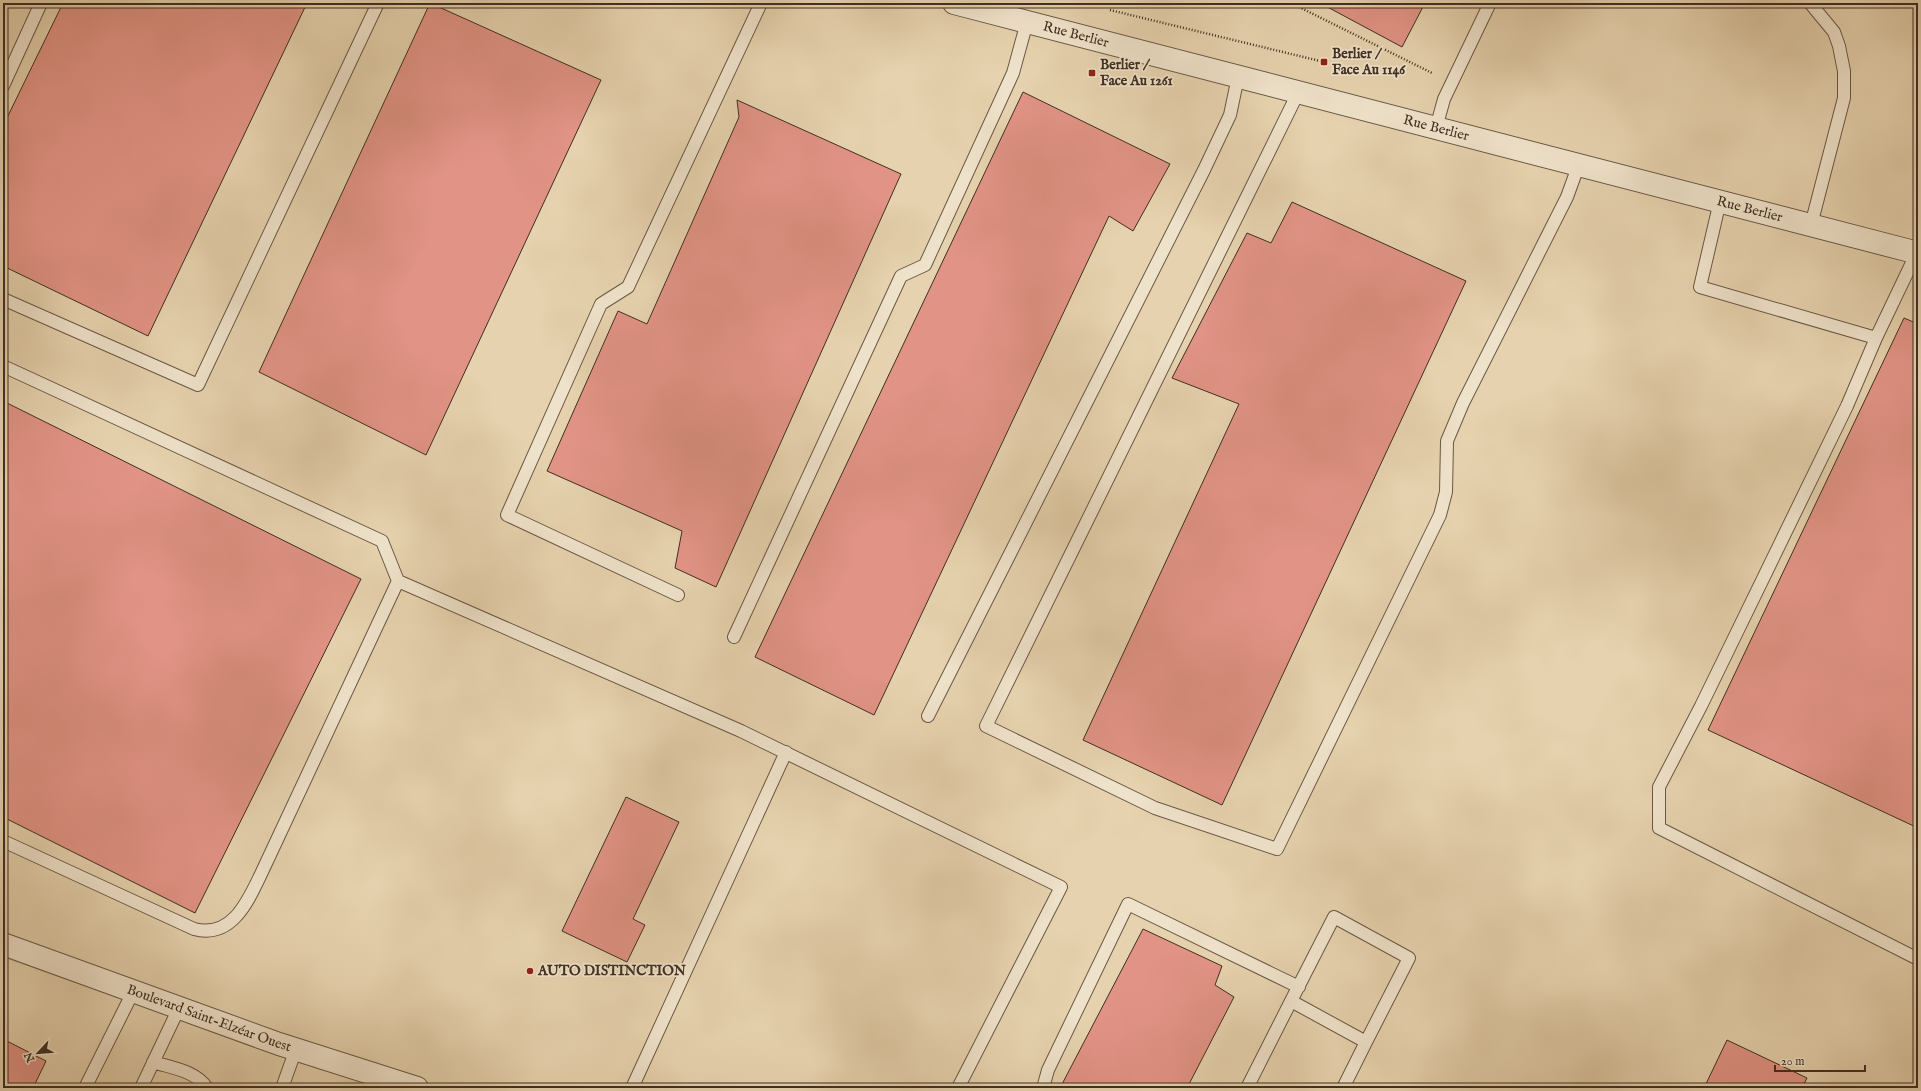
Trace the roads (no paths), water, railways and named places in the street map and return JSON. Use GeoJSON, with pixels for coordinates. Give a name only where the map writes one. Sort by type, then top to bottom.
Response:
{"type":"FeatureCollection","features":[{"type":"Feature","properties":{"kind":"street","name":"Rue Berlier"},"geometry":{"type":"LineString","coordinates":[[954,3],[1918,252]]}},
{"type":"Feature","properties":{"kind":"street","name":"Boulevard Saint-Elzéar Ouest"},"geometry":{"type":"LineString","coordinates":[[3,944],[133,992],[296,1049],[418,1088]]}},
{"type":"Feature","properties":{"kind":"lane"},"geometry":{"type":"LineString","coordinates":[[3,86],[41,3]]}},
{"type":"Feature","properties":{"kind":"lane"},"geometry":{"type":"LineString","coordinates":[[3,299],[198,385],[378,3]]}},
{"type":"Feature","properties":{"kind":"lane"},"geometry":{"type":"LineString","coordinates":[[678,595],[507,515],[601,304],[628,287],[762,3]]}},
{"type":"Feature","properties":{"kind":"lane"},"geometry":{"type":"LineString","coordinates":[[1436,128],[1444,99],[1490,3]]}},
{"type":"Feature","properties":{"kind":"lane"},"geometry":{"type":"LineString","coordinates":[[1810,3],[1834,32],[1839,46],[1844,70],[1844,98],[1811,225]]}},
{"type":"Feature","properties":{"kind":"lane"},"geometry":{"type":"LineString","coordinates":[[734,637],[901,276],[925,266],[1013,72],[1027,22]]}},
{"type":"Feature","properties":{"kind":"lane"},"geometry":{"type":"LineString","coordinates":[[928,716],[1204,170],[1230,115],[1238,77]]}},
{"type":"Feature","properties":{"kind":"lane"},"geometry":{"type":"LineString","coordinates":[[1298,93],[986,726],[1155,808],[1277,850],[1440,515],[1446,492],[1447,441],[1463,403],[1568,197],[1579,164]]}},
{"type":"Feature","properties":{"kind":"lane"},"geometry":{"type":"LineString","coordinates":[[1720,201],[1700,287],[1876,338]]}},
{"type":"Feature","properties":{"kind":"lane"},"geometry":{"type":"LineString","coordinates":[[1918,252],[1876,338],[1847,406],[1701,706],[1659,787],[1659,828],[1918,959]]}},
{"type":"Feature","properties":{"kind":"lane"},"geometry":{"type":"LineString","coordinates":[[3,366],[382,542],[398,582],[734,728],[1061,887],[958,1088]]}},
{"type":"Feature","properties":{"kind":"lane"},"geometry":{"type":"LineString","coordinates":[[3,842],[194,929],[205,932],[217,929],[231,922],[244,908],[261,874],[398,582]]}},
{"type":"Feature","properties":{"kind":"lane"},"geometry":{"type":"LineString","coordinates":[[632,1088],[786,752]]}},
{"type":"Feature","properties":{"kind":"lane"},"geometry":{"type":"LineString","coordinates":[[1043,1088],[1048,1070],[1128,904],[1299,987]]}},
{"type":"Feature","properties":{"kind":"lane"},"geometry":{"type":"LineString","coordinates":[[1247,1088],[1334,917],[1409,958],[1342,1088]]}},
{"type":"Feature","properties":{"kind":"lane"},"geometry":{"type":"LineString","coordinates":[[85,1088],[133,992]]}},
{"type":"Feature","properties":{"kind":"lane"},"geometry":{"type":"LineString","coordinates":[[1291,1001],[1366,1042]]}},
{"type":"Feature","properties":{"kind":"lane"},"geometry":{"type":"LineString","coordinates":[[141,1088],[179,1008]]}},
{"type":"Feature","properties":{"kind":"lane"},"geometry":{"type":"LineString","coordinates":[[282,1088],[296,1049]]}},
{"type":"Feature","properties":{"kind":"lane"},"geometry":{"type":"LineString","coordinates":[[153,1062],[194,1075],[203,1082],[207,1088]]}},
{"type":"Feature","properties":{"kind":"place","name":"Berlier / Face Au 1146"},"geometry":{"type":"Point","coordinates":[1324,62]}},
{"type":"Feature","properties":{"kind":"place","name":"Berlier / Face Au 1261"},"geometry":{"type":"Point","coordinates":[1092,73]}},
{"type":"Feature","properties":{"kind":"place","name":"AUTO DISTINCTION"},"geometry":{"type":"Point","coordinates":[530,971]}}]}
